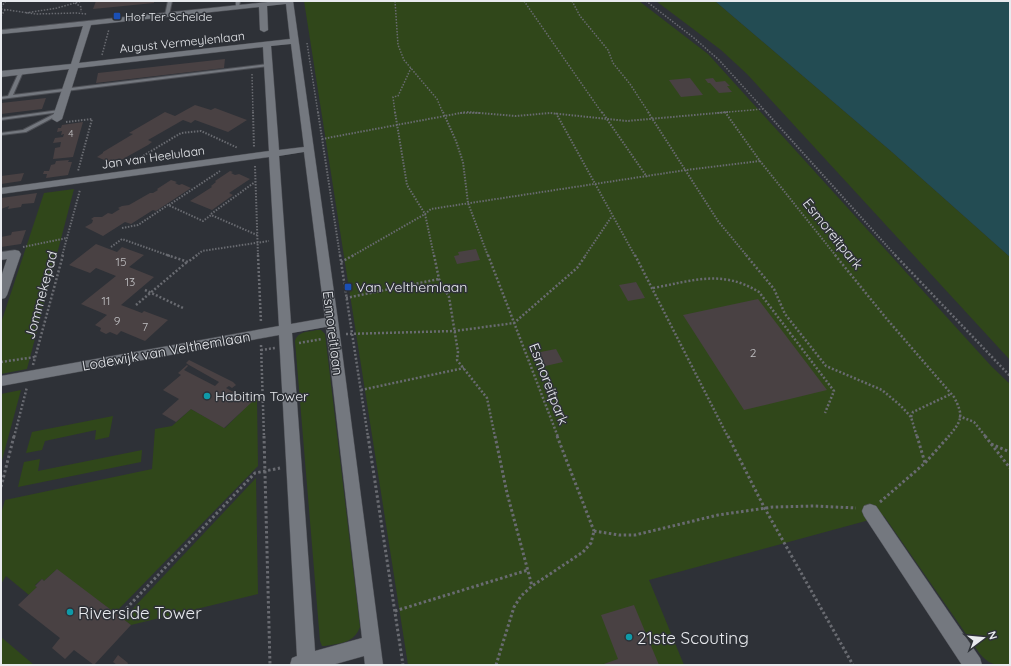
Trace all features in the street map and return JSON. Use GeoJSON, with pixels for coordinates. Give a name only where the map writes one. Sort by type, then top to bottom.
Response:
{"type":"FeatureCollection","features":[{"type":"Feature","properties":{"kind":"street"},"geometry":{"type":"LineString","coordinates":[[1,32],[167,15],[238,4],[263,5],[288,2]]}},
{"type":"Feature","properties":{"kind":"street","name":"Esmoreitlaan"},"geometry":{"type":"LineString","coordinates":[[288,2],[300,41],[308,149],[332,321],[374,665]]}},
{"type":"Feature","properties":{"kind":"street"},"geometry":{"type":"LineString","coordinates":[[263,5],[264,30]]}},
{"type":"Feature","properties":{"kind":"street"},"geometry":{"type":"LineString","coordinates":[[58,115],[88,23]]}},
{"type":"Feature","properties":{"kind":"street","name":"August Vermeylenlaan"},"geometry":{"type":"LineString","coordinates":[[1,74],[300,41]]}},
{"type":"Feature","properties":{"kind":"street"},"geometry":{"type":"LineString","coordinates":[[266,44],[294,464],[304,664],[371,645]]}},
{"type":"Feature","properties":{"kind":"street","name":"Jan van Heelulaan"},"geometry":{"type":"LineString","coordinates":[[1,191],[308,149]]}},
{"type":"Feature","properties":{"kind":"street"},"geometry":{"type":"LineString","coordinates":[[1,256],[14,254],[1,295]]}},
{"type":"Feature","properties":{"kind":"street","name":"Lodewijk van Velthemlaan"},"geometry":{"type":"LineString","coordinates":[[1,381],[27,381],[261,337],[285,329],[332,321]]}},
{"type":"Feature","properties":{"kind":"street"},"geometry":{"type":"LineString","coordinates":[[870,511],[973,665]]}},
{"type":"Feature","properties":{"kind":"lane"},"geometry":{"type":"LineString","coordinates":[[167,15],[170,1]]}},
{"type":"Feature","properties":{"kind":"lane"},"geometry":{"type":"LineString","coordinates":[[1,98],[268,65]]}},
{"type":"Feature","properties":{"kind":"lane"},"geometry":{"type":"LineString","coordinates":[[10,97],[21,72]]}},
{"type":"Feature","properties":{"kind":"lane"},"geometry":{"type":"LineString","coordinates":[[1,119],[58,115]]}},
{"type":"Feature","properties":{"kind":"lane"},"geometry":{"type":"LineString","coordinates":[[1,134],[24,131],[58,115]]}},
{"type":"Feature","properties":{"kind":"path"},"geometry":{"type":"LineString","coordinates":[[6,1],[1,8],[24,13],[59,14],[81,12],[90,14],[88,23]]}},
{"type":"Feature","properties":{"kind":"path"},"geometry":{"type":"LineString","coordinates":[[24,13],[57,8],[82,1]]}},
{"type":"Feature","properties":{"kind":"path","name":"Esmoreitpark"},"geometry":{"type":"LineString","coordinates":[[395,1],[396,36],[398,45],[404,60],[437,99],[463,162],[468,203],[594,531]]}},
{"type":"Feature","properties":{"kind":"path"},"geometry":{"type":"LineString","coordinates":[[524,1],[647,177]]}},
{"type":"Feature","properties":{"kind":"path"},"geometry":{"type":"LineString","coordinates":[[572,1],[580,16],[608,50],[613,64],[630,84],[718,221],[774,289],[785,314],[826,366],[882,390],[901,406],[911,417],[925,463]]}},
{"type":"Feature","properties":{"kind":"path"},"geometry":{"type":"LineString","coordinates":[[646,1],[708,50],[764,109],[894,253],[1010,376]]}},
{"type":"Feature","properties":{"kind":"path"},"geometry":{"type":"LineString","coordinates":[[74,3],[81,7],[81,12]]}},
{"type":"Feature","properties":{"kind":"path"},"geometry":{"type":"LineString","coordinates":[[2,15],[5,10]]}},
{"type":"Feature","properties":{"kind":"path"},"geometry":{"type":"LineString","coordinates":[[100,63],[110,20]]}},
{"type":"Feature","properties":{"kind":"path"},"geometry":{"type":"LineString","coordinates":[[300,41],[322,139],[402,665]]}},
{"type":"Feature","properties":{"kind":"path"},"geometry":{"type":"LineString","coordinates":[[252,67],[266,471],[270,665]]}},
{"type":"Feature","properties":{"kind":"path"},"geometry":{"type":"LineString","coordinates":[[411,68],[398,96],[393,97],[396,125],[407,185],[425,214],[439,279],[449,297],[458,352],[457,360],[488,398],[507,494],[532,586]]}},
{"type":"Feature","properties":{"kind":"path"},"geometry":{"type":"LineString","coordinates":[[322,139],[466,112],[516,116],[556,113],[627,121],[764,109]]}},
{"type":"Feature","properties":{"kind":"path","name":"Esmoreitpark"},"geometry":{"type":"LineString","coordinates":[[725,112],[760,161],[886,318],[951,394],[960,409],[959,416]]}},
{"type":"Feature","properties":{"kind":"path"},"geometry":{"type":"LineString","coordinates":[[556,113],[652,288],[764,508],[853,665]]}},
{"type":"Feature","properties":{"kind":"path","name":"Jommekepad"},"geometry":{"type":"LineString","coordinates":[[1,485],[27,381],[35,357],[67,238],[92,119],[55,124],[58,115]]}},
{"type":"Feature","properties":{"kind":"path"},"geometry":{"type":"LineString","coordinates":[[109,176],[181,133],[201,131],[254,156]]}},
{"type":"Feature","properties":{"kind":"path"},"geometry":{"type":"LineString","coordinates":[[122,228],[138,225],[239,158]]}},
{"type":"Feature","properties":{"kind":"path"},"geometry":{"type":"LineString","coordinates":[[341,262],[425,214],[431,209],[686,170],[760,161]]}},
{"type":"Feature","properties":{"kind":"path"},"geometry":{"type":"LineString","coordinates":[[168,205],[203,221],[255,182]]}},
{"type":"Feature","properties":{"kind":"path"},"geometry":{"type":"LineString","coordinates":[[211,215],[257,235]]}},
{"type":"Feature","properties":{"kind":"path"},"geometry":{"type":"LineString","coordinates":[[262,350],[352,333],[455,331],[514,323],[577,268],[612,216]]}},
{"type":"Feature","properties":{"kind":"path","name":"Jommekepad"},"geometry":{"type":"LineString","coordinates":[[14,254],[24,246],[67,238]]}},
{"type":"Feature","properties":{"kind":"path"},"geometry":{"type":"LineString","coordinates":[[111,248],[122,239],[188,262]]}},
{"type":"Feature","properties":{"kind":"path"},"geometry":{"type":"LineString","coordinates":[[136,305],[202,251],[279,239]]}},
{"type":"Feature","properties":{"kind":"path"},"geometry":{"type":"LineString","coordinates":[[652,288],[717,278],[728,278],[749,284],[759,292],[834,391],[825,413]]}},
{"type":"Feature","properties":{"kind":"path"},"geometry":{"type":"LineString","coordinates":[[346,298],[439,279]]}},
{"type":"Feature","properties":{"kind":"path"},"geometry":{"type":"LineString","coordinates":[[145,290],[183,308]]}},
{"type":"Feature","properties":{"kind":"path","name":"Jommekepad"},"geometry":{"type":"LineString","coordinates":[[1,362],[35,357]]}},
{"type":"Feature","properties":{"kind":"path"},"geometry":{"type":"LineString","coordinates":[[360,390],[464,368]]}},
{"type":"Feature","properties":{"kind":"path"},"geometry":{"type":"LineString","coordinates":[[911,417],[913,412],[951,394]]}},
{"type":"Feature","properties":{"kind":"path"},"geometry":{"type":"LineString","coordinates":[[496,665],[514,607],[521,596],[532,586],[583,552],[591,543],[594,531],[619,535],[635,535],[731,512],[764,508],[836,506],[870,511],[925,463],[959,425],[959,416],[974,422],[1010,468]]}},
{"type":"Feature","properties":{"kind":"path"},"geometry":{"type":"LineString","coordinates":[[991,444],[1010,452]]}},
{"type":"Feature","properties":{"kind":"path"},"geometry":{"type":"LineString","coordinates":[[123,612],[255,473],[294,464]]}},
{"type":"Feature","properties":{"kind":"path"},"geometry":{"type":"LineString","coordinates":[[394,611],[528,570]]}},
{"type":"Feature","properties":{"kind":"green space"},"geometry":{"type":"Polygon","coordinates":[[[304,1],[639,1],[708,54],[992,367],[1010,384],[1010,665],[990,663],[980,654],[884,516],[649,580],[684,665],[408,665],[304,1]]]}},
{"type":"Feature","properties":{"kind":"green space"},"geometry":{"type":"Polygon","coordinates":[[[656,1],[715,1],[892,152],[1010,257],[1010,360],[747,74],[721,50],[656,1]]]}},
{"type":"Feature","properties":{"kind":"green space"},"geometry":{"type":"Polygon","coordinates":[[[74,189],[27,369],[1,374],[1,323],[44,193],[74,189]]]}},
{"type":"Feature","properties":{"kind":"green space"},"geometry":{"type":"Polygon","coordinates":[[[321,330],[325,334],[360,627],[351,639],[342,643],[325,646],[322,646],[320,641],[295,341],[298,335],[321,330]]]}},
{"type":"Feature","properties":{"kind":"green space"},"geometry":{"type":"Polygon","coordinates":[[[21,390],[1,464],[1,394],[21,390]]]}},
{"type":"Feature","properties":{"kind":"green space"},"geometry":{"type":"Polygon","coordinates":[[[257,399],[258,466],[115,613],[56,570],[44,581],[42,579],[35,585],[37,588],[29,595],[6,576],[1,584],[1,514],[5,500],[152,469],[155,429],[172,426],[191,409],[225,428],[253,400],[257,399]]]}},
{"type":"Feature","properties":{"kind":"green space"},"geometry":{"type":"Polygon","coordinates":[[[113,416],[109,437],[95,440],[96,430],[45,441],[42,450],[26,453],[32,432],[113,416]]]}},
{"type":"Feature","properties":{"kind":"green space"},"geometry":{"type":"Polygon","coordinates":[[[142,450],[141,462],[18,487],[24,462],[40,459],[38,471],[142,450]]]}},
{"type":"Feature","properties":{"kind":"green space"},"geometry":{"type":"Polygon","coordinates":[[[256,478],[258,594],[131,625],[123,619],[256,478]]]}},
{"type":"Feature","properties":{"kind":"green space"},"geometry":{"type":"Polygon","coordinates":[[[1,637],[34,665],[1,665],[1,637]]]}},
{"type":"Feature","properties":{"kind":"water"},"geometry":{"type":"Polygon","coordinates":[[[715,1],[1010,1],[1010,257],[892,152],[715,1]]]}},
{"type":"Feature","properties":{"kind":"building"},"geometry":{"type":"Polygon","coordinates":[[[96,1],[154,1],[154,3],[93,9],[96,1]]]}},
{"type":"Feature","properties":{"kind":"building"},"geometry":{"type":"Polygon","coordinates":[[[225,59],[224,68],[96,83],[98,73],[225,59]]]}},
{"type":"Feature","properties":{"kind":"building"},"geometry":{"type":"Polygon","coordinates":[[[690,78],[703,95],[681,97],[669,80],[690,78]]]}},
{"type":"Feature","properties":{"kind":"building"},"geometry":{"type":"Polygon","coordinates":[[[713,78],[716,82],[725,81],[730,86],[727,86],[732,92],[719,93],[705,79],[713,78]]]}},
{"type":"Feature","properties":{"kind":"building"},"geometry":{"type":"Polygon","coordinates":[[[46,98],[42,109],[1,114],[1,103],[46,98]]]}},
{"type":"Feature","properties":{"kind":"building"},"geometry":{"type":"Polygon","coordinates":[[[195,105],[211,110],[215,108],[247,120],[228,132],[195,120],[191,123],[183,120],[148,140],[152,142],[148,145],[114,164],[97,157],[133,134],[129,133],[165,112],[175,116],[195,105]]]}},
{"type":"Feature","properties":{"kind":"building"},"geometry":{"type":"Polygon","coordinates":[[[83,122],[73,157],[53,159],[55,148],[60,147],[61,142],[53,143],[55,138],[63,137],[64,134],[61,135],[62,131],[57,132],[58,128],[61,128],[62,125],[83,122]]]}},
{"type":"Feature","properties":{"kind":"building"},"geometry":{"type":"Polygon","coordinates":[[[69,160],[68,162],[72,162],[68,175],[46,178],[47,174],[43,174],[44,171],[49,171],[51,165],[55,164],[56,161],[69,160]]]}},
{"type":"Feature","properties":{"kind":"building"},"geometry":{"type":"Polygon","coordinates":[[[230,171],[235,175],[239,174],[250,179],[229,193],[233,195],[212,210],[190,201],[212,187],[211,186],[216,182],[215,181],[230,171]]]}},
{"type":"Feature","properties":{"kind":"building"},"geometry":{"type":"Polygon","coordinates":[[[24,173],[21,181],[1,184],[1,176],[24,173]]]}},
{"type":"Feature","properties":{"kind":"building"},"geometry":{"type":"Polygon","coordinates":[[[171,180],[177,182],[175,183],[179,185],[182,184],[191,188],[156,211],[153,210],[131,224],[125,222],[103,236],[85,227],[92,223],[93,220],[91,219],[94,217],[102,217],[108,213],[112,214],[120,209],[118,208],[129,205],[150,193],[153,193],[171,180]]]}},
{"type":"Feature","properties":{"kind":"building"},"geometry":{"type":"Polygon","coordinates":[[[37,193],[34,203],[22,204],[21,207],[8,209],[9,206],[1,209],[1,198],[37,193]]]}},
{"type":"Feature","properties":{"kind":"building"},"geometry":{"type":"Polygon","coordinates":[[[26,230],[21,244],[1,247],[1,237],[11,235],[12,232],[26,230]]]}},
{"type":"Feature","properties":{"kind":"building"},"geometry":{"type":"Polygon","coordinates":[[[96,244],[117,252],[122,247],[144,255],[129,267],[154,277],[121,305],[142,313],[144,311],[168,320],[145,341],[121,331],[117,335],[110,332],[106,334],[100,331],[101,328],[95,325],[107,315],[81,304],[116,276],[96,268],[90,273],[69,265],[96,244]]]}},
{"type":"Feature","properties":{"kind":"building"},"geometry":{"type":"Polygon","coordinates":[[[476,249],[480,260],[457,264],[454,256],[459,255],[458,252],[476,249]]]}},
{"type":"Feature","properties":{"kind":"building"},"geometry":{"type":"Polygon","coordinates":[[[636,282],[645,298],[628,301],[619,285],[636,282]]]}},
{"type":"Feature","properties":{"kind":"building"},"geometry":{"type":"Polygon","coordinates":[[[758,299],[827,390],[744,410],[683,315],[758,299]]]}},
{"type":"Feature","properties":{"kind":"building"},"geometry":{"type":"Polygon","coordinates":[[[556,349],[563,362],[541,367],[535,353],[556,349]]]}},
{"type":"Feature","properties":{"kind":"building","name":"Habitim Tower"},"geometry":{"type":"Polygon","coordinates":[[[189,360],[233,382],[236,385],[232,388],[229,386],[226,388],[250,401],[253,401],[224,428],[191,409],[176,422],[162,414],[179,399],[163,390],[181,375],[178,373],[187,365],[188,366],[184,370],[215,386],[219,382],[186,363],[189,360]]]}},
{"type":"Feature","properties":{"kind":"building","name":"Riverside Tower"},"geometry":{"type":"Polygon","coordinates":[[[57,569],[131,625],[94,665],[74,650],[65,659],[52,648],[60,638],[18,605],[37,587],[35,586],[42,579],[44,581],[57,569]]]}},
{"type":"Feature","properties":{"kind":"building","name":"21ste Scouting"},"geometry":{"type":"Polygon","coordinates":[[[634,605],[659,665],[601,665],[618,659],[601,615],[634,605]]]}},
{"type":"Feature","properties":{"kind":"building"},"geometry":{"type":"Polygon","coordinates":[[[118,655],[128,663],[127,665],[117,665],[113,662],[118,655]]]}},
{"type":"Feature","properties":{"kind":"place","name":"Hof Ter Schelde"},"geometry":{"type":"Point","coordinates":[117,16]}},
{"type":"Feature","properties":{"kind":"place","name":"Van Velthemlaan"},"geometry":{"type":"Point","coordinates":[348,287]}},
{"type":"Feature","properties":{"kind":"place","name":"Habitim Tower"},"geometry":{"type":"Point","coordinates":[207,396]}},
{"type":"Feature","properties":{"kind":"place","name":"Riverside Tower"},"geometry":{"type":"Point","coordinates":[70,612]}},
{"type":"Feature","properties":{"kind":"place","name":"21ste Scouting"},"geometry":{"type":"Point","coordinates":[629,637]}}]}
